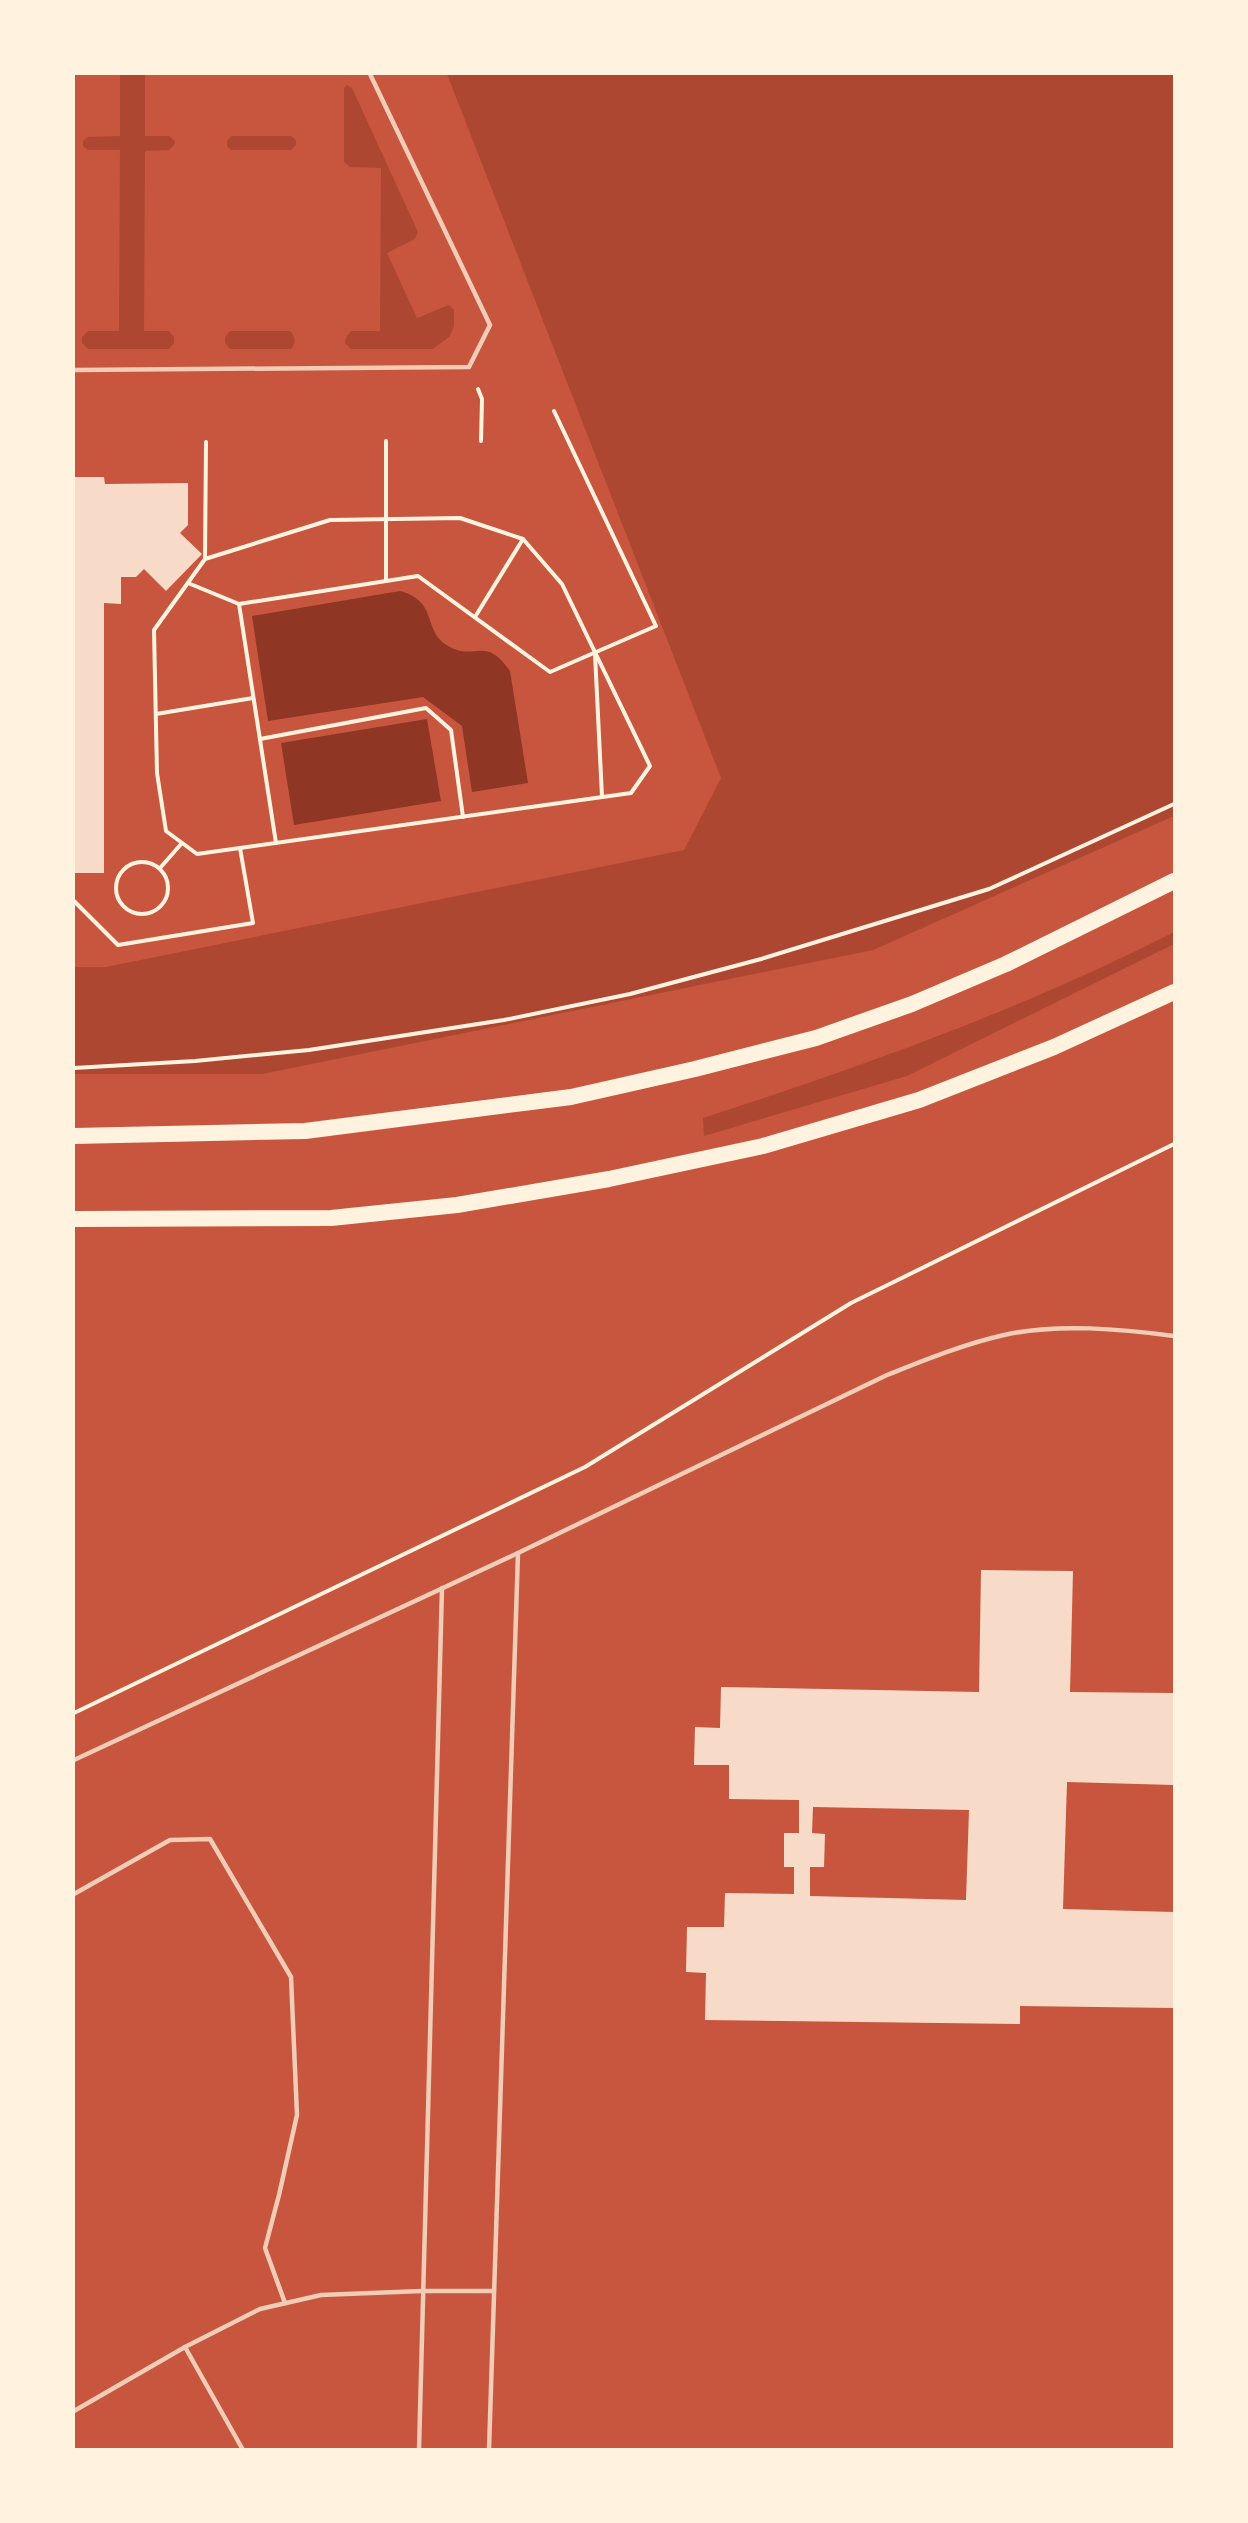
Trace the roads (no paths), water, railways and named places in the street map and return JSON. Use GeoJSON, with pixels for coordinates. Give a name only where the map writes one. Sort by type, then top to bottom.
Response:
{"type":"FeatureCollection","features":[{"type":"Feature","properties":{"kind":"highway"},"geometry":{"type":"LineString","coordinates":[[74,1136],[304,1131],[572,1097],[695,1069],[816,1038],[912,1004],[1006,964],[1174,881]]}},
{"type":"Feature","properties":{"kind":"highway"},"geometry":{"type":"LineString","coordinates":[[74,1219],[331,1218],[457,1204],[609,1179],[763,1146],[919,1100],[1054,1047],[1174,992]]}},
{"type":"Feature","properties":{"kind":"lane"},"geometry":{"type":"LineString","coordinates":[[74,370],[469,367],[489,325],[370,74]]}},
{"type":"Feature","properties":{"kind":"lane"},"geometry":{"type":"LineString","coordinates":[[74,1760],[518,1552],[886,1375],[948,1351],[1006,1335],[1066,1329],[1120,1329],[1174,1336]]}},
{"type":"Feature","properties":{"kind":"lane"},"geometry":{"type":"LineString","coordinates":[[489,2450],[518,1552]]}},
{"type":"Feature","properties":{"kind":"lane"},"geometry":{"type":"LineString","coordinates":[[419,2450],[442,1588]]}},
{"type":"Feature","properties":{"kind":"lane"},"geometry":{"type":"LineString","coordinates":[[74,1894],[170,1840],[210,1839],[291,1977],[297,2115],[265,2248],[285,2303]]}},
{"type":"Feature","properties":{"kind":"lane"},"geometry":{"type":"LineString","coordinates":[[74,2411],[185,2347],[260,2309],[321,2295],[494,2291]]}},
{"type":"Feature","properties":{"kind":"lane"},"geometry":{"type":"LineString","coordinates":[[185,2347],[243,2450]]}}]}
